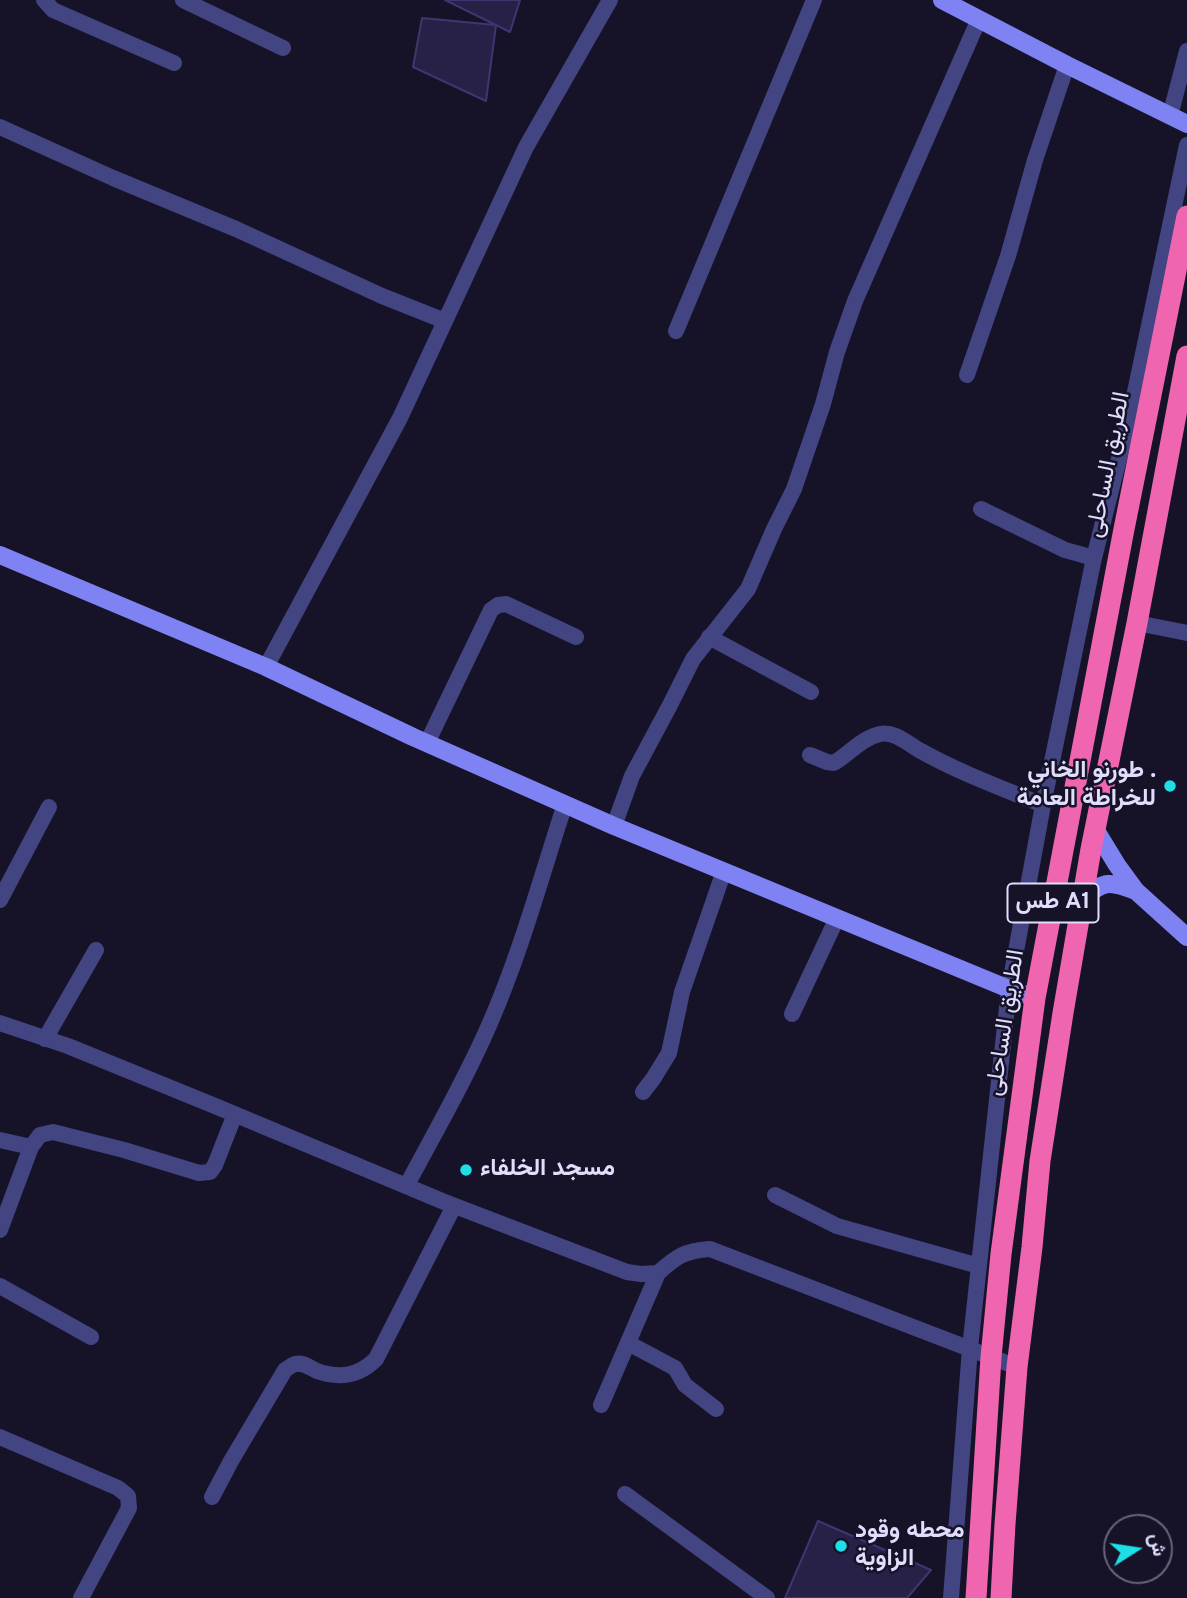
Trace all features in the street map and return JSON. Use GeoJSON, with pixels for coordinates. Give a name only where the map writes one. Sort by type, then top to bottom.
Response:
{"type":"FeatureCollection","features":[{"type":"Feature","properties":{"kind":"highway","name":"الطريق الساحلى"},"geometry":{"type":"LineString","coordinates":[[976,1598],[1000,1254],[1035,998],[1121,542],[1187,216]]}},
{"type":"Feature","properties":{"kind":"highway","name":"طس A1"},"geometry":{"type":"LineString","coordinates":[[1001,1598],[1017,1367],[1040,1161],[1095,829],[1187,356]]}},
{"type":"Feature","properties":{"kind":"highway"},"geometry":{"type":"LineString","coordinates":[[1151,397],[1178,402]]}},
{"type":"Feature","properties":{"kind":"street"},"geometry":{"type":"LineString","coordinates":[[44,0],[53,10],[174,63]]}},
{"type":"Feature","properties":{"kind":"street"},"geometry":{"type":"LineString","coordinates":[[183,0],[283,48]]}},
{"type":"Feature","properties":{"kind":"street"},"geometry":{"type":"LineString","coordinates":[[266,667],[400,418],[526,147],[610,0]]}},
{"type":"Feature","properties":{"kind":"street"},"geometry":{"type":"LineString","coordinates":[[676,331],[814,0]]}},
{"type":"Feature","properties":{"kind":"street"},"geometry":{"type":"LineString","coordinates":[[942,0],[1179,120],[1187,51]]}},
{"type":"Feature","properties":{"kind":"street"},"geometry":{"type":"LineString","coordinates":[[614,826],[632,776],[693,659],[751,583],[793,489],[855,301],[979,19]]}},
{"type":"Feature","properties":{"kind":"street"},"geometry":{"type":"LineString","coordinates":[[967,375],[1008,256],[1035,160],[1068,65]]}},
{"type":"Feature","properties":{"kind":"street"},"geometry":{"type":"LineString","coordinates":[[0,127],[236,229],[382,296],[445,321]]}},
{"type":"Feature","properties":{"kind":"street"},"geometry":{"type":"LineString","coordinates":[[951,1598],[970,1348],[1009,989],[1043,804],[1094,558],[1131,411],[1187,145]]}},
{"type":"Feature","properties":{"kind":"street"},"geometry":{"type":"LineString","coordinates":[[981,509],[1065,550],[1094,558]]}},
{"type":"Feature","properties":{"kind":"street"},"geometry":{"type":"LineString","coordinates":[[0,555],[266,667],[427,743],[614,826],[1035,998]]}},
{"type":"Feature","properties":{"kind":"street"},"geometry":{"type":"LineString","coordinates":[[427,743],[491,610],[506,604],[576,638]]}},
{"type":"Feature","properties":{"kind":"street"},"geometry":{"type":"LineString","coordinates":[[1137,623],[1187,633]]}},
{"type":"Feature","properties":{"kind":"street"},"geometry":{"type":"LineString","coordinates":[[709,637],[810,692]]}},
{"type":"Feature","properties":{"kind":"street"},"geometry":{"type":"LineString","coordinates":[[810,755],[834,763],[872,737],[882,733],[891,734],[974,777],[1043,804]]}},
{"type":"Feature","properties":{"kind":"street"},"geometry":{"type":"LineString","coordinates":[[407,1185],[490,1025],[565,804]]}},
{"type":"Feature","properties":{"kind":"street"},"geometry":{"type":"LineString","coordinates":[[0,900],[49,807]]}},
{"type":"Feature","properties":{"kind":"street"},"geometry":{"type":"LineString","coordinates":[[1095,829],[1136,891],[1187,937]]}},
{"type":"Feature","properties":{"kind":"street"},"geometry":{"type":"LineString","coordinates":[[643,1092],[669,1053],[682,992],[724,871]]}},
{"type":"Feature","properties":{"kind":"street"},"geometry":{"type":"LineString","coordinates":[[1083,898],[1099,885],[1116,883],[1136,891]]}},
{"type":"Feature","properties":{"kind":"street"},"geometry":{"type":"LineString","coordinates":[[792,1014],[837,918]]}},
{"type":"Feature","properties":{"kind":"street"},"geometry":{"type":"LineString","coordinates":[[45,1039],[96,950]]}},
{"type":"Feature","properties":{"kind":"street"},"geometry":{"type":"LineString","coordinates":[[0,1023],[235,1114],[454,1206],[627,1272],[658,1273]]}},
{"type":"Feature","properties":{"kind":"street"},"geometry":{"type":"LineString","coordinates":[[0,1230],[30,1147],[40,1135],[53,1132],[199,1173],[210,1171],[215,1165],[235,1114]]}},
{"type":"Feature","properties":{"kind":"street"},"geometry":{"type":"LineString","coordinates":[[0,1140],[30,1147]]}},
{"type":"Feature","properties":{"kind":"street"},"geometry":{"type":"LineString","coordinates":[[775,1195],[837,1226],[979,1266]]}},
{"type":"Feature","properties":{"kind":"street"},"geometry":{"type":"LineString","coordinates":[[212,1497],[285,1370],[294,1364],[304,1364],[316,1371],[338,1376],[356,1373],[376,1359],[454,1206]]}},
{"type":"Feature","properties":{"kind":"street"},"geometry":{"type":"LineString","coordinates":[[601,1405],[658,1273],[674,1259],[691,1251],[710,1250],[1017,1367]]}},
{"type":"Feature","properties":{"kind":"street"},"geometry":{"type":"LineString","coordinates":[[0,1286],[91,1337]]}},
{"type":"Feature","properties":{"kind":"street"},"geometry":{"type":"LineString","coordinates":[[628,1342],[675,1368],[685,1385],[716,1409]]}},
{"type":"Feature","properties":{"kind":"street"},"geometry":{"type":"LineString","coordinates":[[0,1437],[118,1488],[128,1496],[130,1508],[82,1598]]}},
{"type":"Feature","properties":{"kind":"street"},"geometry":{"type":"LineString","coordinates":[[625,1494],[767,1598]]}},
{"type":"Feature","properties":{"kind":"building"},"geometry":{"type":"Polygon","coordinates":[[[445,0],[520,0],[510,32],[445,0]]]}},
{"type":"Feature","properties":{"kind":"building"},"geometry":{"type":"Polygon","coordinates":[[[422,18],[496,25],[486,101],[413,67],[422,18]]]}},
{"type":"Feature","properties":{"kind":"building","name":"محطه وقود الزاوية"},"geometry":{"type":"Polygon","coordinates":[[[818,1521],[931,1570],[907,1598],[785,1598],[818,1521]]]}},
{"type":"Feature","properties":{"kind":"place","name":"طورنو الخاني . للخراطة العامة"},"geometry":{"type":"Point","coordinates":[1170,786]}},
{"type":"Feature","properties":{"kind":"place","name":"مسجد الخلفاء"},"geometry":{"type":"Point","coordinates":[466,1170]}},
{"type":"Feature","properties":{"kind":"place","name":"محطه وقود الزاوية"},"geometry":{"type":"Point","coordinates":[841,1546]}}]}
